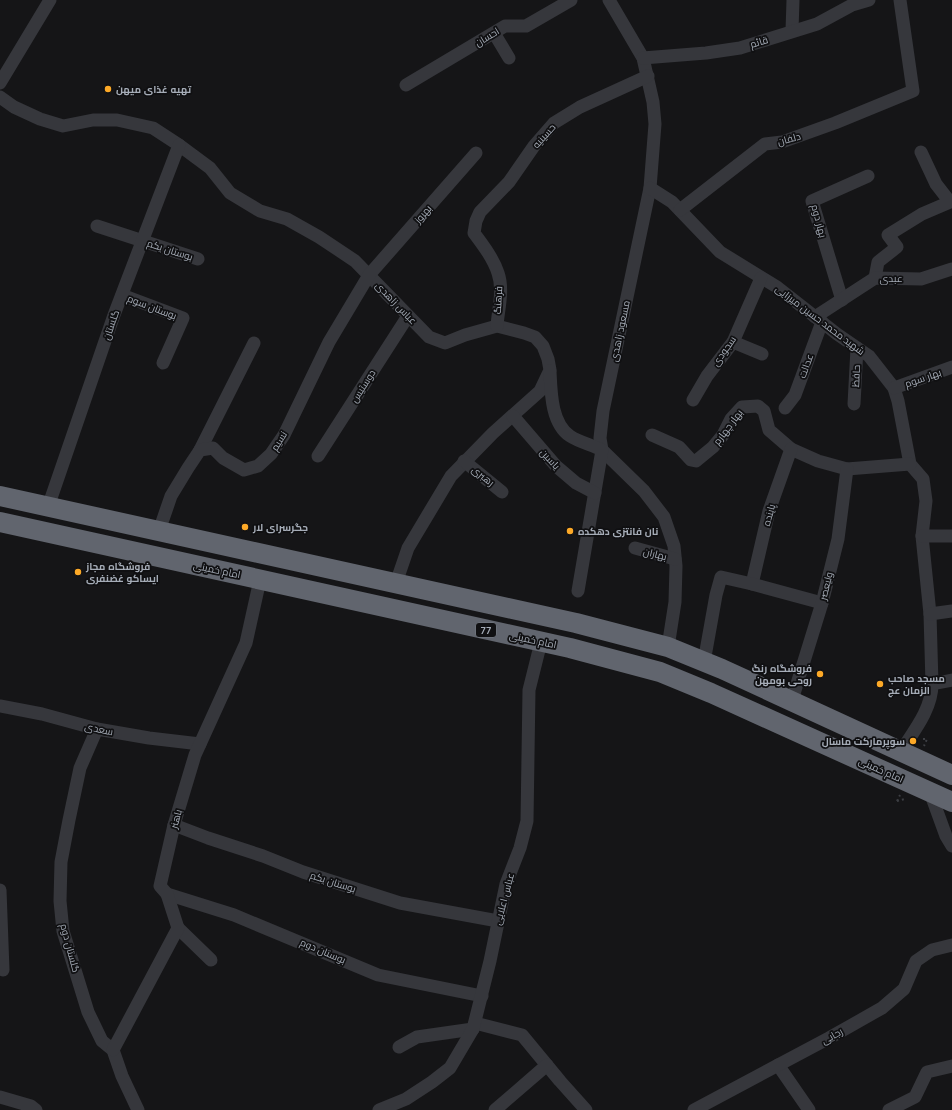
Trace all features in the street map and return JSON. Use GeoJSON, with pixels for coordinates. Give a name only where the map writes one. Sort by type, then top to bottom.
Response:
{"type":"FeatureCollection","features":[{"type":"Feature","properties":{"kind":"highway"},"geometry":{"type":"LineString","coordinates":[[0,496],[576,623],[668,647],[792,700],[952,775]]}},
{"type":"Feature","properties":{"kind":"highway","name":"امام خمینی"},"geometry":{"type":"LineString","coordinates":[[0,522],[570,648],[660,672],[711,693],[952,802]]}},
{"type":"Feature","properties":{"kind":"highway"},"geometry":{"type":"LineString","coordinates":[[150,556],[159,531]]}},
{"type":"Feature","properties":{"kind":"street"},"geometry":{"type":"LineString","coordinates":[[0,83],[50,0]]}},
{"type":"Feature","properties":{"kind":"street","name":"احسان"},"geometry":{"type":"LineString","coordinates":[[406,85],[505,26],[526,26],[571,0]]}},
{"type":"Feature","properties":{"kind":"street","name":"مسعود زاهدی"},"geometry":{"type":"LineString","coordinates":[[578,591],[602,450],[600,438],[603,411],[650,188],[655,124],[653,102],[643,58],[609,0]]}},
{"type":"Feature","properties":{"kind":"street"},"geometry":{"type":"LineString","coordinates":[[792,31],[793,0]]}},
{"type":"Feature","properties":{"kind":"street","name":"قائم"},"geometry":{"type":"LineString","coordinates":[[643,58],[706,53],[740,48],[817,24],[852,5],[869,0]]}},
{"type":"Feature","properties":{"kind":"street","name":"دلفان"},"geometry":{"type":"LineString","coordinates":[[680,210],[765,144],[782,142],[835,123],[913,90],[900,0]]}},
{"type":"Feature","properties":{"kind":"street"},"geometry":{"type":"LineString","coordinates":[[494,33],[509,58]]}},
{"type":"Feature","properties":{"kind":"street","name":"حسینیه"},"geometry":{"type":"LineString","coordinates":[[474,233],[476,221],[480,212],[509,182],[534,146],[554,123],[580,107],[648,76]]}},
{"type":"Feature","properties":{"kind":"street","name":"عباس زاهدی"},"geometry":{"type":"LineString","coordinates":[[0,97],[14,107],[40,119],[63,126],[92,120],[117,120],[153,128],[210,168],[230,193],[260,211],[287,219],[319,237],[355,261],[428,337],[445,343],[465,335],[497,326]]}},
{"type":"Feature","properties":{"kind":"street","name":"گلستان"},"geometry":{"type":"LineString","coordinates":[[48,507],[122,295],[179,145]]}},
{"type":"Feature","properties":{"kind":"street"},"geometry":{"type":"LineString","coordinates":[[875,278],[878,262],[897,247],[888,235],[922,214],[950,202],[936,184],[921,152]]}},
{"type":"Feature","properties":{"kind":"street","name":"بهروز"},"geometry":{"type":"LineString","coordinates":[[369,275],[476,153]]}},
{"type":"Feature","properties":{"kind":"street","name":"بهار دوم"},"geometry":{"type":"LineString","coordinates":[[842,300],[812,201],[868,176]]}},
{"type":"Feature","properties":{"kind":"street","name":"شهید محمد حسین میرزایی"},"geometry":{"type":"LineString","coordinates":[[650,188],[672,202],[720,252],[777,287],[869,356],[894,388],[898,401],[910,464],[923,479],[926,501],[922,536],[930,614],[932,684],[932,690],[923,716],[901,751]]}},
{"type":"Feature","properties":{"kind":"street"},"geometry":{"type":"LineString","coordinates":[[97,226],[142,241]]}},
{"type":"Feature","properties":{"kind":"street","name":"فرهنگ"},"geometry":{"type":"LineString","coordinates":[[474,233],[488,253],[499,274],[501,290],[497,326]]}},
{"type":"Feature","properties":{"kind":"street","name":"بوستان یکم"},"geometry":{"type":"LineString","coordinates":[[142,241],[198,259]]}},
{"type":"Feature","properties":{"kind":"street","name":"عبدی"},"geometry":{"type":"LineString","coordinates":[[819,319],[842,300],[875,278],[921,279],[952,269]]}},
{"type":"Feature","properties":{"kind":"street","name":"نسیم"},"geometry":{"type":"LineString","coordinates":[[200,450],[213,448],[223,458],[244,470],[258,466],[271,454],[284,435],[328,342],[369,275]]}},
{"type":"Feature","properties":{"kind":"street","name":"سجودی"},"geometry":{"type":"LineString","coordinates":[[693,400],[707,376],[733,342],[761,278]]}},
{"type":"Feature","properties":{"kind":"street","name":"بوستان سوم"},"geometry":{"type":"LineString","coordinates":[[122,295],[182,318],[163,363]]}},
{"type":"Feature","properties":{"kind":"street","name":"دوستیس"},"geometry":{"type":"LineString","coordinates":[[318,456],[408,316]]}},
{"type":"Feature","properties":{"kind":"street","name":"عدالت"},"geometry":{"type":"LineString","coordinates":[[785,408],[795,396],[819,319]]}},
{"type":"Feature","properties":{"kind":"street"},"geometry":{"type":"LineString","coordinates":[[497,326],[535,337],[543,346],[548,359],[556,416],[561,427],[570,436],[602,450],[644,491],[664,517],[674,546],[675,559],[675,602],[668,647]]}},
{"type":"Feature","properties":{"kind":"street"},"geometry":{"type":"LineString","coordinates":[[733,342],[762,354]]}},
{"type":"Feature","properties":{"kind":"street"},"geometry":{"type":"LineString","coordinates":[[159,531],[171,496],[200,450],[254,343]]}},
{"type":"Feature","properties":{"kind":"street","name":"حافظ"},"geometry":{"type":"LineString","coordinates":[[854,404],[858,348]]}},
{"type":"Feature","properties":{"kind":"street","name":"بهار سوم"},"geometry":{"type":"LineString","coordinates":[[894,388],[952,368]]}},
{"type":"Feature","properties":{"kind":"street"},"geometry":{"type":"LineString","coordinates":[[396,583],[408,548],[451,476],[464,461],[540,391],[550,370]]}},
{"type":"Feature","properties":{"kind":"street","name":"بهار چهارم"},"geometry":{"type":"LineString","coordinates":[[652,435],[678,447],[691,460],[696,460],[713,448],[720,439],[731,419],[742,407],[758,406],[764,411],[769,430],[790,449],[818,461],[847,469],[910,464]]}},
{"type":"Feature","properties":{"kind":"street","name":"یاسین"},"geometry":{"type":"LineString","coordinates":[[513,416],[556,466],[576,483],[595,493]]}},
{"type":"Feature","properties":{"kind":"street","name":"پاینده"},"geometry":{"type":"LineString","coordinates":[[752,584],[769,510],[790,449]]}},
{"type":"Feature","properties":{"kind":"street","name":"رهبری"},"geometry":{"type":"LineString","coordinates":[[464,461],[502,492]]}},
{"type":"Feature","properties":{"kind":"street","name":"ولیعصر"},"geometry":{"type":"LineString","coordinates":[[792,700],[822,603],[838,539],[847,469]]}},
{"type":"Feature","properties":{"kind":"street"},"geometry":{"type":"LineString","coordinates":[[922,536],[952,536]]}},
{"type":"Feature","properties":{"kind":"street","name":"بهاران"},"geometry":{"type":"LineString","coordinates":[[635,548],[675,559]]}},
{"type":"Feature","properties":{"kind":"street"},"geometry":{"type":"LineString","coordinates":[[704,662],[716,595],[721,577],[822,603]]}},
{"type":"Feature","properties":{"kind":"street","name":"باهنر"},"geometry":{"type":"LineString","coordinates":[[178,928],[167,894],[160,886],[174,825],[195,755],[246,642],[260,580]]}},
{"type":"Feature","properties":{"kind":"street"},"geometry":{"type":"LineString","coordinates":[[930,614],[952,611]]}},
{"type":"Feature","properties":{"kind":"street","name":"عباس اعلایی"},"geometry":{"type":"LineString","coordinates":[[379,1110],[406,1099],[450,1068],[474,1026],[482,996],[506,884],[520,848],[527,821],[529,690],[541,642]]}},
{"type":"Feature","properties":{"kind":"street"},"geometry":{"type":"LineString","coordinates":[[932,684],[952,680]]}},
{"type":"Feature","properties":{"kind":"street","name":"سعدی"},"geometry":{"type":"LineString","coordinates":[[0,706],[42,714],[97,729],[149,738],[200,744]]}},
{"type":"Feature","properties":{"kind":"street","name":"گلستان دوم"},"geometry":{"type":"LineString","coordinates":[[97,729],[80,768],[61,862],[60,901],[63,931],[88,1012],[102,1041],[113,1050],[122,1076],[138,1110]]}},
{"type":"Feature","properties":{"kind":"street"},"geometry":{"type":"LineString","coordinates":[[930,792],[946,836],[952,846]]}},
{"type":"Feature","properties":{"kind":"street","name":"بوستان یکم"},"geometry":{"type":"LineString","coordinates":[[174,825],[304,872],[400,904],[498,921]]}},
{"type":"Feature","properties":{"kind":"street"},"geometry":{"type":"LineString","coordinates":[[0,890],[3,970]]}},
{"type":"Feature","properties":{"kind":"street","name":"بوستان دوم"},"geometry":{"type":"LineString","coordinates":[[167,894],[234,916],[378,975],[482,996]]}},
{"type":"Feature","properties":{"kind":"street"},"geometry":{"type":"LineString","coordinates":[[113,1050],[178,928],[211,960]]}},
{"type":"Feature","properties":{"kind":"street","name":"رجایی"},"geometry":{"type":"LineString","coordinates":[[694,1110],[778,1066],[882,1008],[904,989],[916,961],[932,950],[952,945]]}},
{"type":"Feature","properties":{"kind":"street"},"geometry":{"type":"LineString","coordinates":[[398,1047],[417,1037],[474,1026],[522,1035],[586,1110]]}},
{"type":"Feature","properties":{"kind":"street"},"geometry":{"type":"LineString","coordinates":[[495,1110],[547,1065]]}},
{"type":"Feature","properties":{"kind":"street"},"geometry":{"type":"LineString","coordinates":[[778,1066],[809,1110]]}},
{"type":"Feature","properties":{"kind":"street"},"geometry":{"type":"LineString","coordinates":[[890,1110],[915,1096],[927,1072],[952,1066]]}},
{"type":"Feature","properties":{"kind":"street"},"geometry":{"type":"LineString","coordinates":[[0,1097],[31,1106],[36,1110]]}},
{"type":"Feature","properties":{"kind":"path"},"geometry":{"type":"LineString","coordinates":[[897,801],[912,797]]}},
{"type":"Feature","properties":{"kind":"place","name":"تهیه غذای میهن"},"geometry":{"type":"Point","coordinates":[108,89]}},
{"type":"Feature","properties":{"kind":"place","name":"جگرسرای لار"},"geometry":{"type":"Point","coordinates":[245,527]}},
{"type":"Feature","properties":{"kind":"place","name":"نان فانتزی دهکده"},"geometry":{"type":"Point","coordinates":[570,531]}},
{"type":"Feature","properties":{"kind":"place","name":"فروشگاه مجاز ایساکو غضنفری"},"geometry":{"type":"Point","coordinates":[78,572]}},
{"type":"Feature","properties":{"kind":"place","name":"فروشگاه رنگ روحی بومهن"},"geometry":{"type":"Point","coordinates":[820,674]}},
{"type":"Feature","properties":{"kind":"place","name":"مسجد صاحب الزمان عج"},"geometry":{"type":"Point","coordinates":[880,684]}},
{"type":"Feature","properties":{"kind":"place","name":"سوپرمارکت ماسال"},"geometry":{"type":"Point","coordinates":[913,741]}}]}
